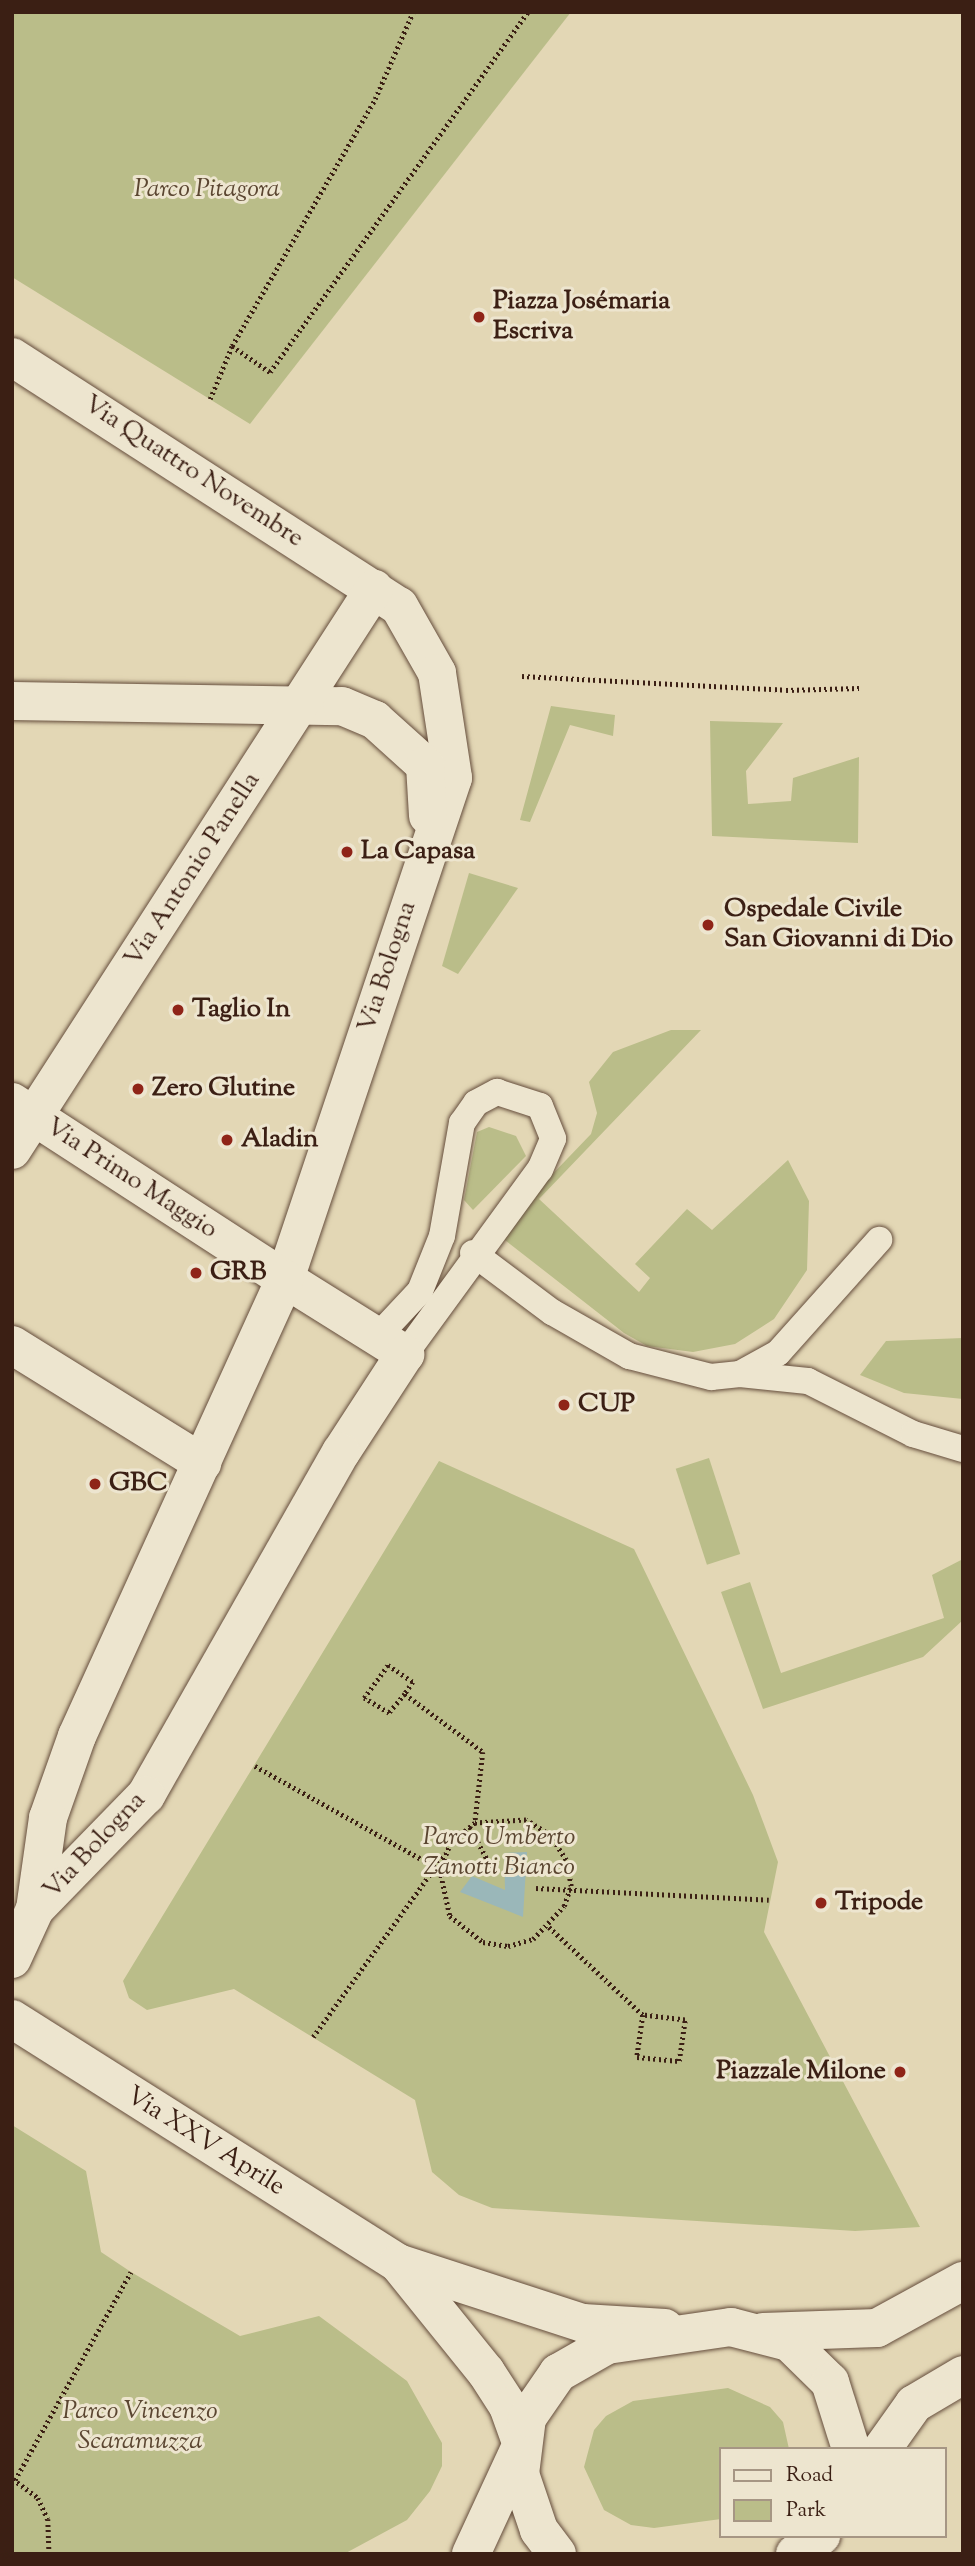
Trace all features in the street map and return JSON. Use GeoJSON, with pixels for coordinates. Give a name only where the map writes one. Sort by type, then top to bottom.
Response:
{"type":"FeatureCollection","features":[{"type":"Feature","properties":{"kind":"street","name":"Via Quattro Novembre"},"geometry":{"type":"LineString","coordinates":[[12,356],[374,589]]}},
{"type":"Feature","properties":{"kind":"street","name":"Via Antonio Panella"},"geometry":{"type":"LineString","coordinates":[[12,1150],[23,1109],[301,704],[374,589]]}},
{"type":"Feature","properties":{"kind":"street","name":"Via Bologna"},"geometry":{"type":"LineString","coordinates":[[36,1909],[48,1818],[77,1736],[285,1279],[453,778],[438,673],[399,606],[374,589]]}},
{"type":"Feature","properties":{"kind":"street"},"geometry":{"type":"LineString","coordinates":[[12,701],[342,706],[375,720],[425,765],[429,798],[424,860]]}},
{"type":"Feature","properties":{"kind":"street","name":"Via Primo Maggio"},"geometry":{"type":"LineString","coordinates":[[23,1109],[285,1279]]}},
{"type":"Feature","properties":{"kind":"street"},"geometry":{"type":"LineString","coordinates":[[285,1279],[391,1346]]}},
{"type":"Feature","properties":{"kind":"street"},"geometry":{"type":"LineString","coordinates":[[12,1345],[202,1463]]}},
{"type":"Feature","properties":{"kind":"street","name":"Via Bologna"},"geometry":{"type":"LineString","coordinates":[[36,1909],[146,1795],[341,1452],[391,1346]]}},
{"type":"Feature","properties":{"kind":"street"},"geometry":{"type":"LineString","coordinates":[[12,1959],[36,1909]]}},
{"type":"Feature","properties":{"kind":"street","name":"Via XXV Aprile"},"geometry":{"type":"LineString","coordinates":[[12,2020],[398,2263]]}},
{"type":"Feature","properties":{"kind":"street"},"geometry":{"type":"LineString","coordinates":[[398,2263],[583,2323],[762,2332],[877,2328],[963,2281]]}},
{"type":"Feature","properties":{"kind":"street"},"geometry":{"type":"LineString","coordinates":[[398,2263],[486,2372],[508,2406],[522,2445],[528,2503],[557,2554]]}},
{"type":"Feature","properties":{"kind":"street"},"geometry":{"type":"LineString","coordinates":[[471,2554],[522,2445],[540,2393],[582,2356],[695,2329]]}},
{"type":"Feature","properties":{"kind":"street"},"geometry":{"type":"LineString","coordinates":[[762,2332],[789,2342],[830,2382],[844,2410],[850,2447]]}},
{"type":"Feature","properties":{"kind":"street"},"geometry":{"type":"LineString","coordinates":[[883,2447],[914,2404],[963,2375]]}},
{"type":"Feature","properties":{"kind":"street"},"geometry":{"type":"LineString","coordinates":[[794,2554],[819,2538]]}},
{"type":"Feature","properties":{"kind":"lane"},"geometry":{"type":"LineString","coordinates":[[497,1092],[521,1097],[540,1106],[553,1139],[540,1169],[473,1253],[446,1305],[391,1346],[420,1291],[442,1236],[462,1123],[476,1103],[497,1092]]}},
{"type":"Feature","properties":{"kind":"lane"},"geometry":{"type":"LineString","coordinates":[[740,1374],[802,1333],[879,1240]]}},
{"type":"Feature","properties":{"kind":"lane"},"geometry":{"type":"LineString","coordinates":[[473,1253],[552,1311],[629,1356],[711,1377],[740,1374],[808,1381],[913,1434],[963,1449]]}},
{"type":"Feature","properties":{"kind":"path"},"geometry":{"type":"LineString","coordinates":[[210,399],[232,346],[375,99],[413,12]]}},
{"type":"Feature","properties":{"kind":"path"},"geometry":{"type":"LineString","coordinates":[[232,346],[270,372],[528,12]]}},
{"type":"Feature","properties":{"kind":"path"},"geometry":{"type":"LineString","coordinates":[[522,676],[786,690],[859,688]]}},
{"type":"Feature","properties":{"kind":"path"},"geometry":{"type":"LineString","coordinates":[[387,1665],[414,1682],[405,1694],[390,1713],[364,1698],[387,1665]]}},
{"type":"Feature","properties":{"kind":"path"},"geometry":{"type":"LineString","coordinates":[[405,1694],[483,1752],[475,1823]]}},
{"type":"Feature","properties":{"kind":"path"},"geometry":{"type":"LineString","coordinates":[[255,1766],[436,1867]]}},
{"type":"Feature","properties":{"kind":"path"},"geometry":{"type":"LineString","coordinates":[[313,2037],[451,1843],[475,1823],[526,1820],[550,1835],[566,1860],[571,1886],[549,1927],[508,1946],[464,1932],[440,1895],[440,1870],[451,1843]]}},
{"type":"Feature","properties":{"kind":"path"},"geometry":{"type":"LineString","coordinates":[[470,1827],[493,1870]]}},
{"type":"Feature","properties":{"kind":"path"},"geometry":{"type":"LineString","coordinates":[[536,1888],[571,1886],[769,1900]]}},
{"type":"Feature","properties":{"kind":"path"},"geometry":{"type":"LineString","coordinates":[[549,1927],[643,2015],[685,2020],[679,2061],[637,2057],[643,2015]]}},
{"type":"Feature","properties":{"kind":"path"},"geometry":{"type":"LineString","coordinates":[[49,2554],[48,2519],[38,2498],[14,2479],[131,2272]]}},
{"type":"Feature","properties":{"kind":"green space","name":"Parco Pitagora"},"geometry":{"type":"Polygon","coordinates":[[[12,12],[571,12],[250,424],[12,277],[12,12]]]}},
{"type":"Feature","properties":{"kind":"green space"},"geometry":{"type":"Polygon","coordinates":[[[551,706],[615,715],[613,736],[570,725],[530,822],[520,820],[551,706]]]}},
{"type":"Feature","properties":{"kind":"green space"},"geometry":{"type":"Polygon","coordinates":[[[710,721],[783,723],[746,771],[748,804],[791,801],[793,778],[859,757],[858,843],[712,836],[710,721]]]}},
{"type":"Feature","properties":{"kind":"green space"},"geometry":{"type":"Polygon","coordinates":[[[469,873],[518,888],[458,974],[442,966],[469,873]]]}},
{"type":"Feature","properties":{"kind":"green space"},"geometry":{"type":"Polygon","coordinates":[[[671,1030],[701,1030],[539,1199],[639,1292],[650,1278],[635,1264],[687,1209],[712,1230],[788,1160],[809,1201],[807,1270],[774,1319],[735,1344],[693,1352],[647,1346],[624,1333],[496,1233],[591,1134],[597,1113],[589,1082],[613,1052],[671,1030]]]}},
{"type":"Feature","properties":{"kind":"green space"},"geometry":{"type":"Polygon","coordinates":[[[489,1127],[516,1136],[526,1156],[473,1210],[464,1200],[477,1132],[489,1127]]]}},
{"type":"Feature","properties":{"kind":"green space"},"geometry":{"type":"Polygon","coordinates":[[[963,1338],[963,1399],[904,1393],[860,1375],[886,1341],[963,1338]]]}},
{"type":"Feature","properties":{"kind":"green space"},"geometry":{"type":"Polygon","coordinates":[[[709,1458],[740,1554],[707,1565],[676,1469],[709,1458]]]}},
{"type":"Feature","properties":{"kind":"green space","name":"Parco Umberto Zanotti Bianco"},"geometry":{"type":"Polygon","coordinates":[[[439,1461],[634,1549],[753,1795],[778,1862],[764,1932],[920,2227],[855,2231],[492,2208],[459,2195],[432,2172],[415,2100],[234,1989],[147,2010],[129,1998],[123,1981],[439,1461]]]}},
{"type":"Feature","properties":{"kind":"green space"},"geometry":{"type":"Polygon","coordinates":[[[963,1559],[963,1620],[923,1657],[763,1709],[721,1592],[750,1582],[781,1673],[944,1618],[932,1575],[963,1559]]]}},
{"type":"Feature","properties":{"kind":"green space","name":"Parco Vincenzo Scaramuzza"},"geometry":{"type":"Polygon","coordinates":[[[12,2125],[86,2171],[101,2252],[131,2272],[240,2336],[319,2316],[407,2381],[442,2443],[442,2466],[430,2491],[407,2520],[344,2554],[12,2554],[12,2125]]]}},
{"type":"Feature","properties":{"kind":"green space"},"geometry":{"type":"Polygon","coordinates":[[[728,2388],[770,2407],[783,2422],[789,2447],[720,2447],[720,2519],[654,2528],[631,2525],[604,2510],[584,2467],[594,2430],[606,2416],[633,2401],[728,2388]]]}},
{"type":"Feature","properties":{"kind":"water"},"geometry":{"type":"Polygon","coordinates":[[[527,1852],[523,1917],[460,1892],[472,1876],[505,1890],[504,1853],[527,1852]]]}},
{"type":"Feature","properties":{"kind":"place","name":"Piazza Josémaria Escriva"},"geometry":{"type":"Point","coordinates":[479,317]}},
{"type":"Feature","properties":{"kind":"place","name":"La Capasa"},"geometry":{"type":"Point","coordinates":[347,852]}},
{"type":"Feature","properties":{"kind":"place","name":"Ospedale Civile San Giovanni di Dio"},"geometry":{"type":"Point","coordinates":[708,925]}},
{"type":"Feature","properties":{"kind":"place","name":"Taglio In"},"geometry":{"type":"Point","coordinates":[178,1010]}},
{"type":"Feature","properties":{"kind":"place","name":"Zero Glutine"},"geometry":{"type":"Point","coordinates":[138,1089]}},
{"type":"Feature","properties":{"kind":"place","name":"Aladin"},"geometry":{"type":"Point","coordinates":[227,1140]}},
{"type":"Feature","properties":{"kind":"place","name":"GRB"},"geometry":{"type":"Point","coordinates":[196,1273]}},
{"type":"Feature","properties":{"kind":"place","name":"CUP"},"geometry":{"type":"Point","coordinates":[564,1405]}},
{"type":"Feature","properties":{"kind":"place","name":"GBC"},"geometry":{"type":"Point","coordinates":[95,1484]}},
{"type":"Feature","properties":{"kind":"place","name":"Tripode"},"geometry":{"type":"Point","coordinates":[821,1903]}},
{"type":"Feature","properties":{"kind":"place","name":"Piazzale Milone"},"geometry":{"type":"Point","coordinates":[900,2072]}}]}
